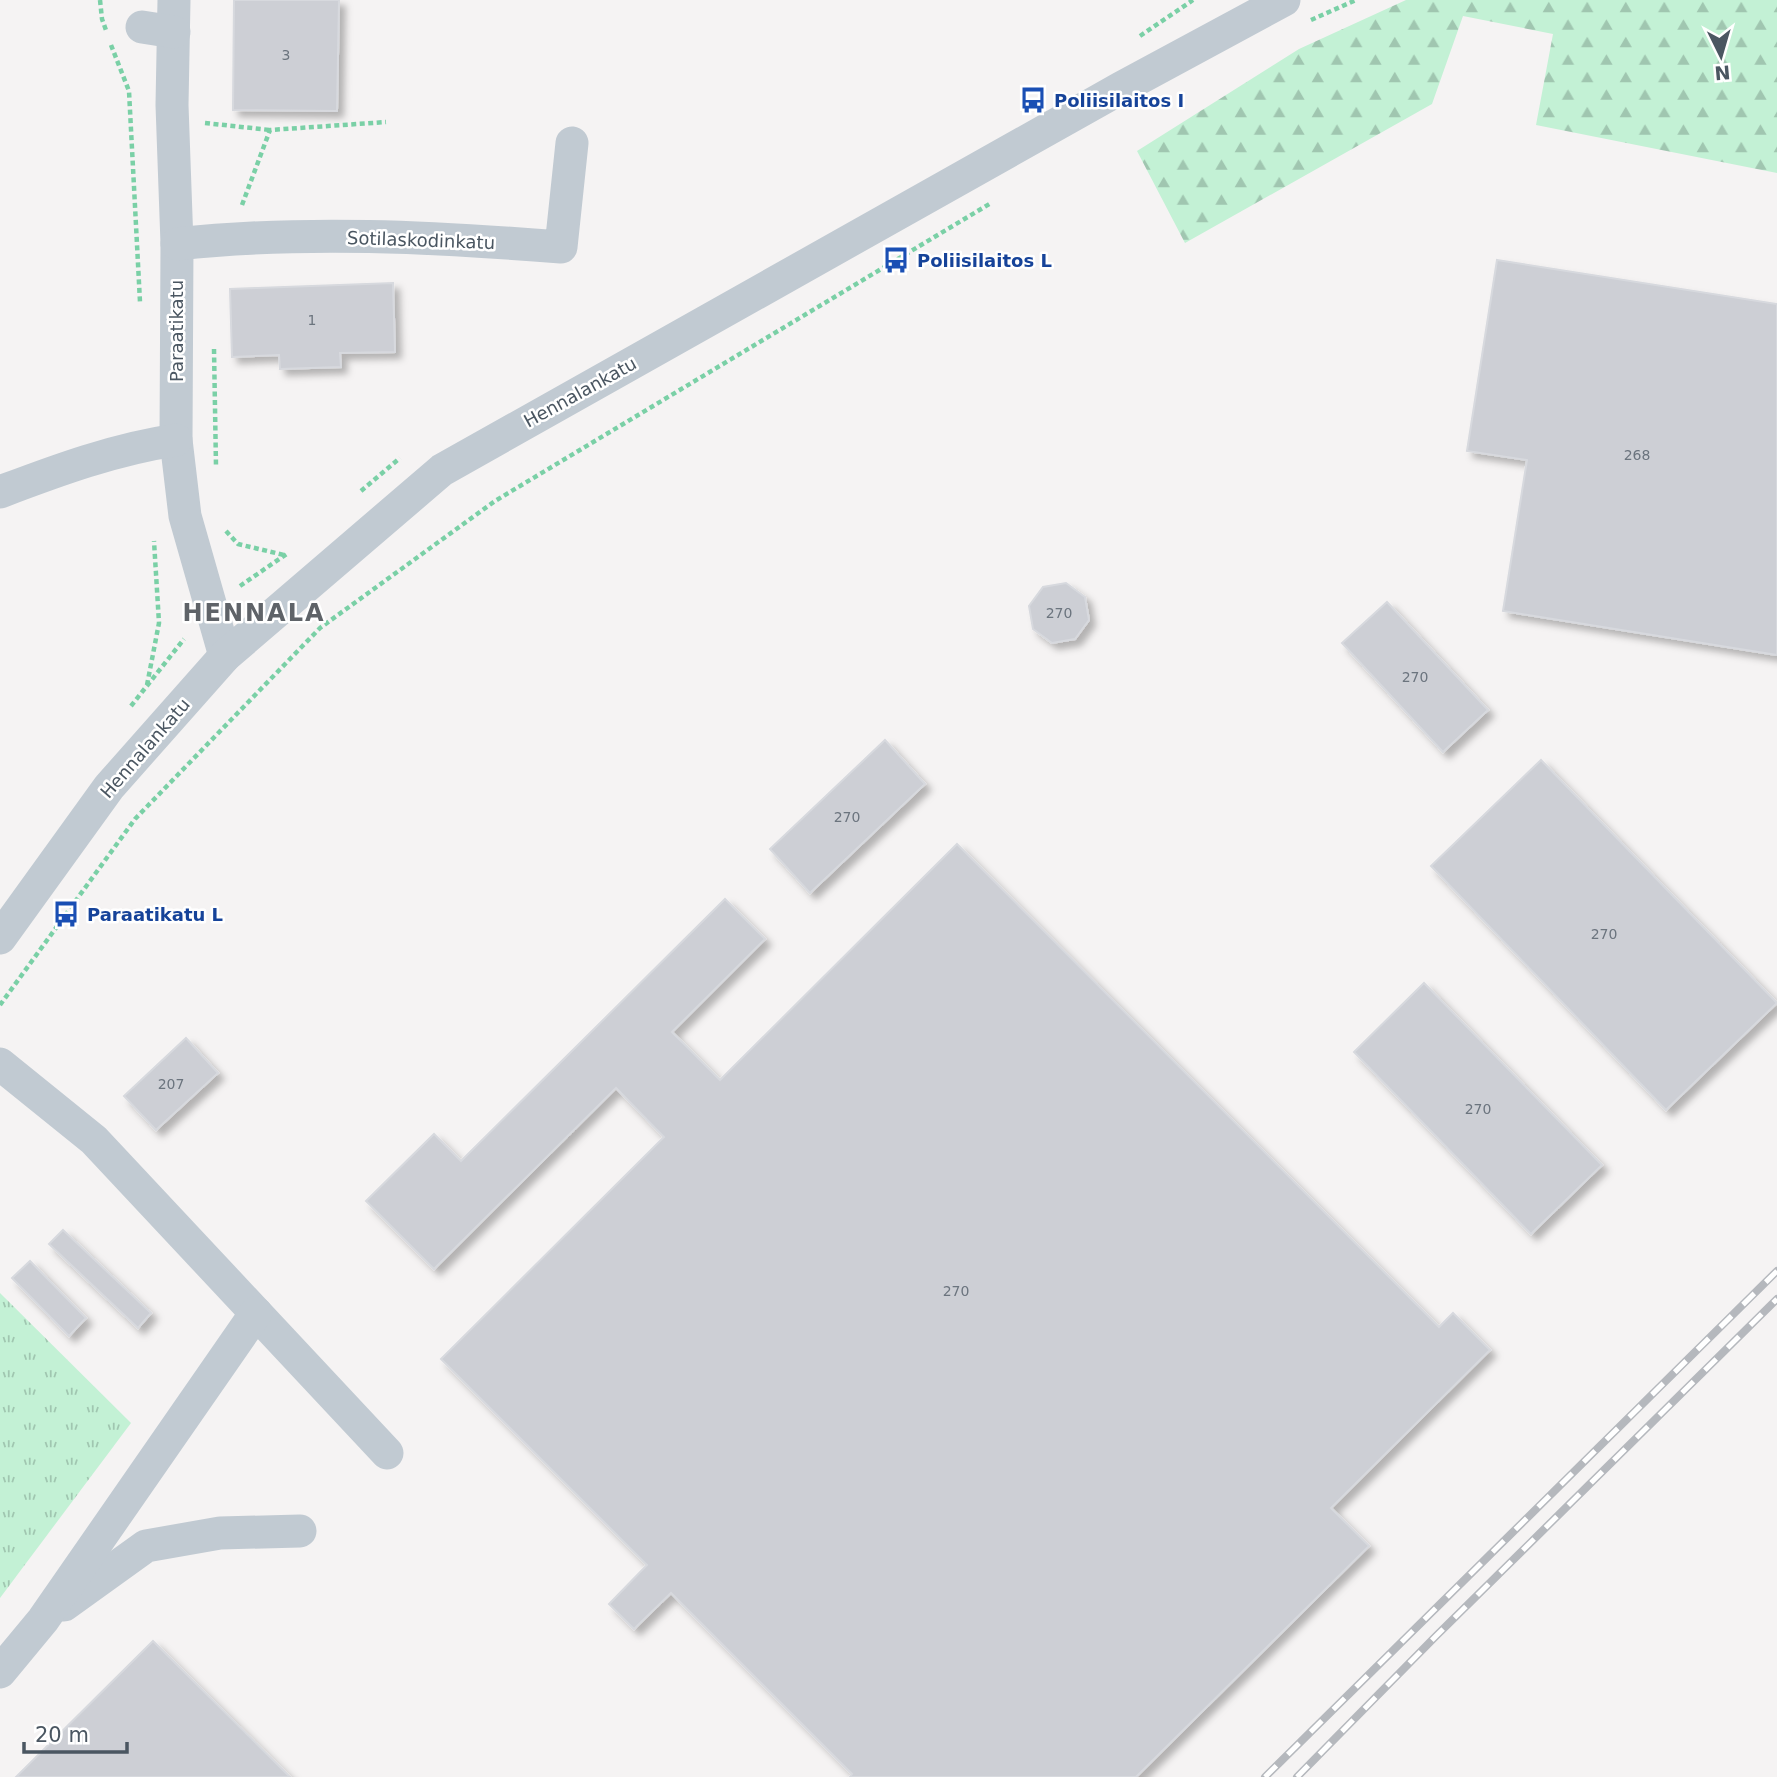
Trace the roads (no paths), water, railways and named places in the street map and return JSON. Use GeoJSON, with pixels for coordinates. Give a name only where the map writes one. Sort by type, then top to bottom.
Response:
{"type":"FeatureCollection","features":[{"type":"Feature","properties":{"kind":"street","name":"Hennalankatu"},"geometry":{"type":"LineString","coordinates":[[0,937],[109,787],[225,656],[442,470],[1121,88],[1295,11]]}},
{"type":"Feature","properties":{"kind":"street","name":"Paraatikatu"},"geometry":{"type":"LineString","coordinates":[[174,16],[172,105],[177,244],[176,440],[185,516],[225,656]]}},
{"type":"Feature","properties":{"kind":"street"},"geometry":{"type":"LineString","coordinates":[[142,27],[174,16]]}},
{"type":"Feature","properties":{"kind":"street","name":"Sotilaskodinkatu"},"geometry":{"type":"LineString","coordinates":[[177,244],[230,239],[348,237],[474,240],[561,247],[572,143]]}},
{"type":"Feature","properties":{"kind":"street"},"geometry":{"type":"LineString","coordinates":[[0,492],[85,460],[148,444],[176,440]]}},
{"type":"Feature","properties":{"kind":"street"},"geometry":{"type":"LineString","coordinates":[[0,1064],[94,1140],[387,1452]]}},
{"type":"Feature","properties":{"kind":"street"},"geometry":{"type":"LineString","coordinates":[[0,1672],[43,1620],[256,1312]]}},
{"type":"Feature","properties":{"kind":"street"},"geometry":{"type":"LineString","coordinates":[[43,1620],[146,1546],[220,1533],[300,1531]]}},
{"type":"Feature","properties":{"kind":"railway"},"geometry":{"type":"LineString","coordinates":[[1265,1777],[1777,1271]]}},
{"type":"Feature","properties":{"kind":"railway"},"geometry":{"type":"LineString","coordinates":[[1297,1777],[1777,1299]]}},
{"type":"Feature","properties":{"kind":"place","name":"Poliisilaitos I"},"geometry":{"type":"Point","coordinates":[1033,100]}},
{"type":"Feature","properties":{"kind":"place","name":"Poliisilaitos L"},"geometry":{"type":"Point","coordinates":[896,260]}},
{"type":"Feature","properties":{"kind":"place","name":"Paraatikatu L"},"geometry":{"type":"Point","coordinates":[66,914]}},
{"type":"Feature","properties":{"kind":"district","name":"HENNALA"},"geometry":{"type":"Point","coordinates":[254,613]}}]}
